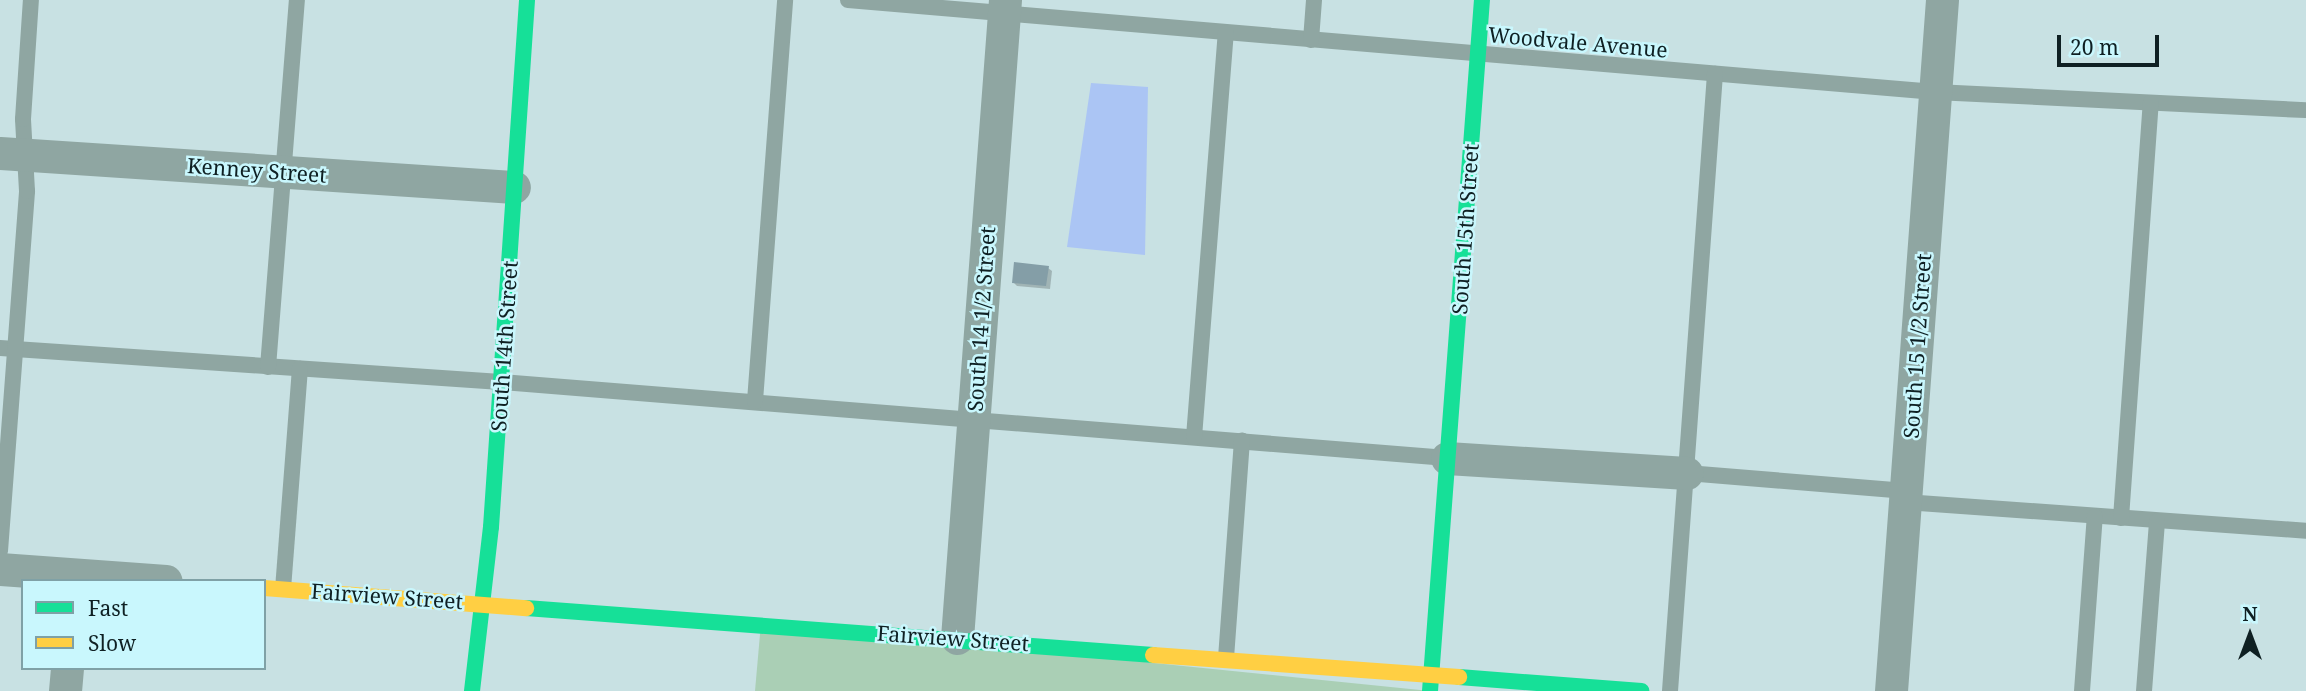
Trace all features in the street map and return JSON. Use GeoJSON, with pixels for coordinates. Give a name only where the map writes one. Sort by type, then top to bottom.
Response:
{"type":"FeatureCollection","features":[{"type":"Feature","properties":{"kind":"street","name":"South 14th Street"},"geometry":{"type":"LineString","coordinates":[[472,691],[491,527],[527,0]]}},
{"type":"Feature","properties":{"kind":"street","name":"South 15th Street"},"geometry":{"type":"LineString","coordinates":[[1430,683],[1482,0]]}},
{"type":"Feature","properties":{"kind":"street","name":"South 15 1/2 Street"},"geometry":{"type":"LineString","coordinates":[[1891,691],[1942,0]]}},
{"type":"Feature","properties":{"kind":"street","name":"South 14 1/2 Street"},"geometry":{"type":"LineString","coordinates":[[957,638],[1004,6]]}},
{"type":"Feature","properties":{"kind":"street","name":"Kenney Street"},"geometry":{"type":"LineString","coordinates":[[12,154],[514,187]]}},
{"type":"Feature","properties":{"kind":"street"},"geometry":{"type":"LineString","coordinates":[[1447,458],[1688,473]]}},
{"type":"Feature","properties":{"kind":"street"},"geometry":{"type":"LineString","coordinates":[[0,569],[120,579]]}},
{"type":"Feature","properties":{"kind":"street","name":"Fairview Street"},"geometry":{"type":"LineString","coordinates":[[266,588],[1226,658],[1430,683],[1641,691]]}},
{"type":"Feature","properties":{"kind":"street"},"geometry":{"type":"LineString","coordinates":[[65,691],[67,670]]}},
{"type":"Feature","properties":{"kind":"lane"},"geometry":{"type":"LineString","coordinates":[[0,551],[7,349],[27,191],[12,154],[23,119],[31,0]]}},
{"type":"Feature","properties":{"kind":"lane"},"geometry":{"type":"LineString","coordinates":[[268,367],[297,0]]}},
{"type":"Feature","properties":{"kind":"lane"},"geometry":{"type":"LineString","coordinates":[[755,401],[785,0]]}},
{"type":"Feature","properties":{"kind":"lane","name":"Woodvale Avenue"},"geometry":{"type":"LineString","coordinates":[[848,0],[1004,6],[1226,33],[1936,92],[2306,110]]}},
{"type":"Feature","properties":{"kind":"lane"},"geometry":{"type":"LineString","coordinates":[[1311,40],[1314,0]]}},
{"type":"Feature","properties":{"kind":"lane"},"geometry":{"type":"LineString","coordinates":[[1194,437],[1226,33]]}},
{"type":"Feature","properties":{"kind":"lane"},"geometry":{"type":"LineString","coordinates":[[1670,691],[1715,74]]}},
{"type":"Feature","properties":{"kind":"lane"},"geometry":{"type":"LineString","coordinates":[[2121,518],[2151,103]]}},
{"type":"Feature","properties":{"kind":"lane"},"geometry":{"type":"LineString","coordinates":[[7,349],[755,401],[1447,458]]}},
{"type":"Feature","properties":{"kind":"lane"},"geometry":{"type":"LineString","coordinates":[[283,589],[300,369]]}},
{"type":"Feature","properties":{"kind":"lane"},"geometry":{"type":"LineString","coordinates":[[1226,658],[1242,441]]}},
{"type":"Feature","properties":{"kind":"lane"},"geometry":{"type":"LineString","coordinates":[[1688,473],[2095,516],[2306,531]]}},
{"type":"Feature","properties":{"kind":"lane"},"geometry":{"type":"LineString","coordinates":[[2082,691],[2095,516]]}},
{"type":"Feature","properties":{"kind":"lane"},"geometry":{"type":"LineString","coordinates":[[2144,691],[2157,521]]}},
{"type":"Feature","properties":{"kind":"green space"},"geometry":{"type":"Polygon","coordinates":[[[761,623],[1430,691],[755,691],[761,623]]]}},
{"type":"Feature","properties":{"kind":"water"},"geometry":{"type":"Polygon","coordinates":[[[1091,83],[1148,87],[1145,255],[1067,247],[1091,83]]]}},
{"type":"Feature","properties":{"kind":"building"},"geometry":{"type":"Polygon","coordinates":[[[1014,262],[1049,266],[1046,286],[1012,283],[1014,262]]]}},
{"type":"Feature","properties":{"kind":"traffic: fast"},"geometry":{"type":"LineString","coordinates":[[472,691],[491,527],[527,0]]}},
{"type":"Feature","properties":{"kind":"traffic: fast"},"geometry":{"type":"LineString","coordinates":[[1430,691],[1482,0]]}},
{"type":"Feature","properties":{"kind":"traffic: fast"},"geometry":{"type":"LineString","coordinates":[[526,608],[1153,655]]}},
{"type":"Feature","properties":{"kind":"traffic: fast"},"geometry":{"type":"LineString","coordinates":[[1459,677],[1641,691]]}},
{"type":"Feature","properties":{"kind":"traffic: slow"},"geometry":{"type":"LineString","coordinates":[[266,588],[526,608]]}},
{"type":"Feature","properties":{"kind":"traffic: slow"},"geometry":{"type":"LineString","coordinates":[[1153,655],[1459,677]]}}]}
